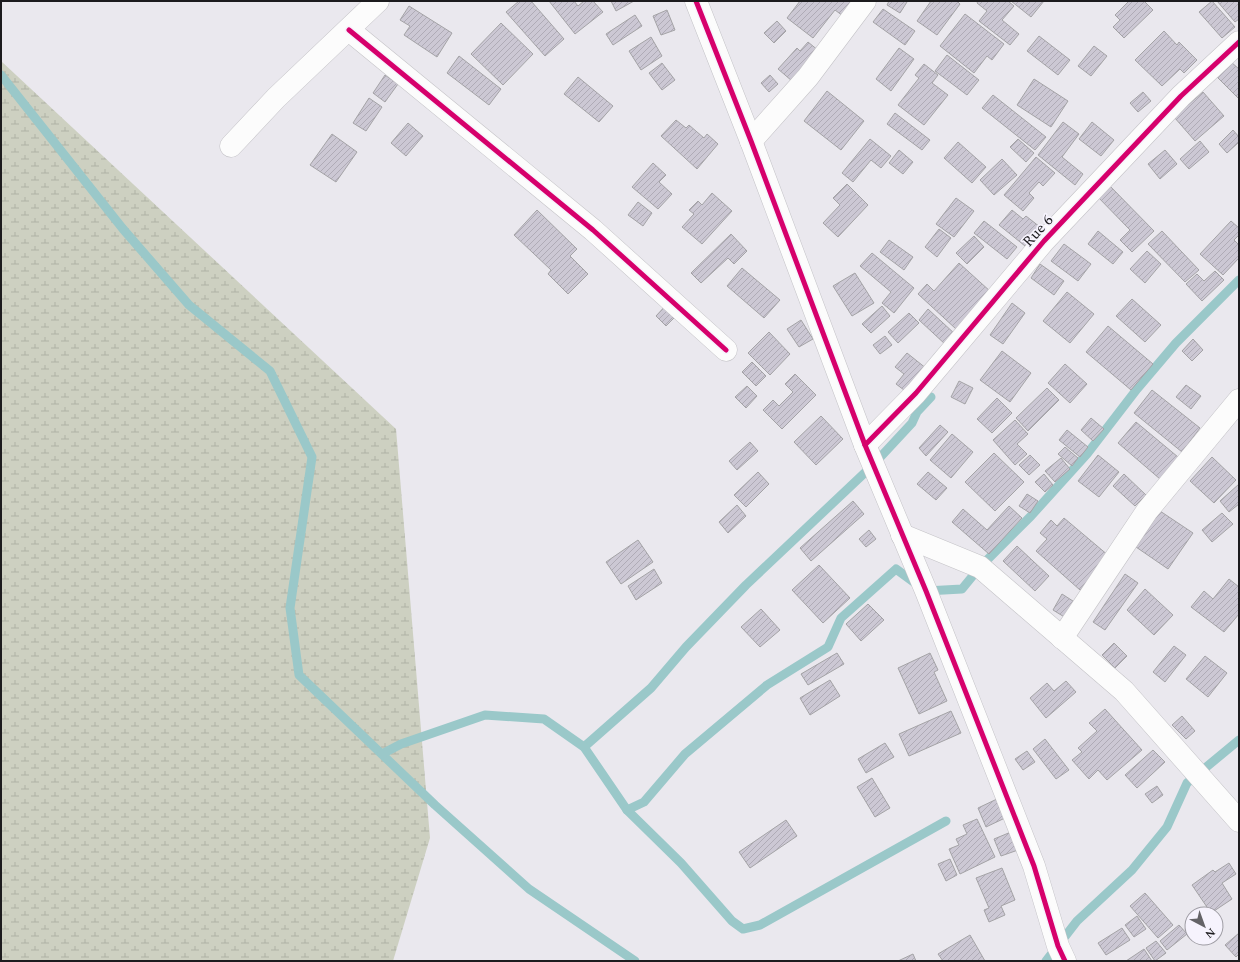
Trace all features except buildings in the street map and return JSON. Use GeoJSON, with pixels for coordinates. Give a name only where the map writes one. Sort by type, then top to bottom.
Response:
{"type":"FeatureCollection","features":[{"type":"Feature","properties":{"kind":"street"},"geometry":{"type":"LineString","coordinates":[[231,146],[276,98],[378,1]]}},
{"type":"Feature","properties":{"kind":"street"},"geometry":{"type":"LineString","coordinates":[[696,1],[751,141],[865,445],[926,591],[1034,866],[1058,946],[1065,961]]}},
{"type":"Feature","properties":{"kind":"street"},"geometry":{"type":"LineString","coordinates":[[751,141],[808,77],[866,1]]}},
{"type":"Feature","properties":{"kind":"street"},"geometry":{"type":"LineString","coordinates":[[349,30],[593,230],[726,350]]}},
{"type":"Feature","properties":{"kind":"street","name":"Rue 6"},"geometry":{"type":"LineString","coordinates":[[865,445],[916,393],[1044,241],[1181,96],[1239,42]]}},
{"type":"Feature","properties":{"kind":"street"},"geometry":{"type":"LineString","coordinates":[[1062,638],[1147,511],[1239,400]]}},
{"type":"Feature","properties":{"kind":"street"},"geometry":{"type":"LineString","coordinates":[[902,535],[980,567],[1124,691],[1239,821]]}},
{"type":"Feature","properties":{"kind":"green space"},"geometry":{"type":"Polygon","coordinates":[[[1,61],[396,429],[430,838],[393,961],[1,961],[1,61]]]}},
{"type":"Feature","properties":{"kind":"waterway"},"geometry":{"type":"LineString","coordinates":[[1,75],[123,229],[189,305],[270,371],[312,457],[290,608],[299,675],[435,805],[529,889],[635,961]]}},
{"type":"Feature","properties":{"kind":"waterway"},"geometry":{"type":"LineString","coordinates":[[627,810],[644,802],[685,754],[767,685],[828,647],[841,618],[896,569],[926,591],[962,589],[980,567],[1031,516],[1087,454],[1137,389],[1176,343],[1239,280]]}},
{"type":"Feature","properties":{"kind":"waterway"},"geometry":{"type":"LineString","coordinates":[[584,747],[651,688],[686,647],[746,585],[873,465],[912,423],[917,412],[931,397]]}},
{"type":"Feature","properties":{"kind":"waterway"},"geometry":{"type":"LineString","coordinates":[[382,754],[401,744],[485,715],[544,719],[584,747],[627,810],[681,863],[732,921],[743,929],[760,925],[946,821]]}},
{"type":"Feature","properties":{"kind":"waterway"},"geometry":{"type":"LineString","coordinates":[[1046,961],[1077,921],[1132,870],[1167,827],[1187,783],[1239,740]]}},
{"type":"Feature","properties":{"kind":"cycle path"},"geometry":{"type":"LineString","coordinates":[[696,1],[751,141],[865,445],[926,591],[1034,866],[1058,946],[1065,961]]}},
{"type":"Feature","properties":{"kind":"cycle path"},"geometry":{"type":"LineString","coordinates":[[349,30],[593,230],[726,350]]}},
{"type":"Feature","properties":{"kind":"cycle path"},"geometry":{"type":"LineString","coordinates":[[865,445],[916,393],[1044,241],[1181,96],[1239,42]]}}]}
